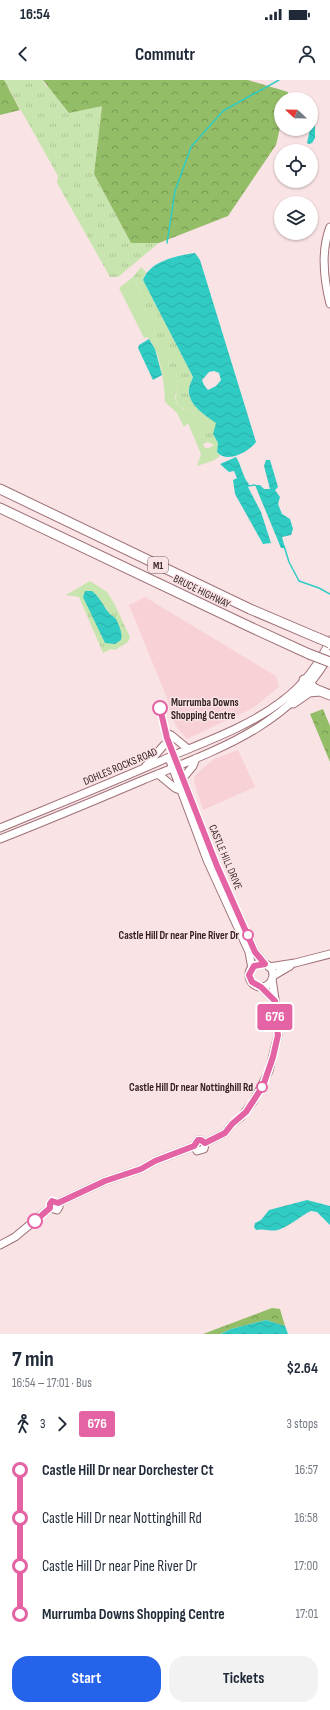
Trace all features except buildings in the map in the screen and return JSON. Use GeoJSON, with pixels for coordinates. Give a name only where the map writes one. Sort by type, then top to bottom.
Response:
{"type":"FeatureCollection","features":[{"type":"Feature","properties":{"kind":"highway","name":"BRUCE HIGHWAY"},"geometry":{"type":"LineString","coordinates":[[0,489],[250,609],[330,643]]}},
{"type":"Feature","properties":{"kind":"highway","name":"BRUCE HIGHWAY"},"geometry":{"type":"LineString","coordinates":[[0,508],[252,629],[330,662]]}},
{"type":"Feature","properties":{"kind":"highway"},"geometry":{"type":"LineString","coordinates":[[307,682],[320,691],[330,695]]}},
{"type":"Feature","properties":{"kind":"highway"},"geometry":{"type":"LineString","coordinates":[[293,703],[309,692],[320,691]]}},
{"type":"Feature","properties":{"kind":"street"},"geometry":{"type":"LineString","coordinates":[[330,227],[326,251],[325,270],[330,304]]}},
{"type":"Feature","properties":{"kind":"street","name":"DOHLES ROCKS ROAD"},"geometry":{"type":"LineString","coordinates":[[0,839],[196,758],[248,734],[293,703],[307,682],[330,640]]}},
{"type":"Feature","properties":{"kind":"street","name":"DOHLES ROCKS ROAD"},"geometry":{"type":"LineString","coordinates":[[0,828],[221,736],[266,713],[307,682],[330,654]]}},
{"type":"Feature","properties":{"kind":"street"},"geometry":{"type":"LineString","coordinates":[[166,733],[171,735],[188,749]]}},
{"type":"Feature","properties":{"kind":"street"},"geometry":{"type":"LineString","coordinates":[[144,768],[164,745]]}},
{"type":"Feature","properties":{"kind":"street","name":"CASTLE HILL DRIVE"},"geometry":{"type":"LineString","coordinates":[[171,757],[183,778],[222,878],[245,926],[255,952],[267,966]]}},
{"type":"Feature","properties":{"kind":"street"},"geometry":{"type":"LineString","coordinates":[[183,778],[196,758]]}},
{"type":"Feature","properties":{"kind":"street","name":"CASTLE HILL DRIVE"},"geometry":{"type":"LineString","coordinates":[[175,766],[180,790],[207,860],[248,952],[252,969]]}},
{"type":"Feature","properties":{"kind":"street"},"geometry":{"type":"LineString","coordinates":[[158,774],[175,788],[180,790]]}},
{"type":"Feature","properties":{"kind":"street"},"geometry":{"type":"LineString","coordinates":[[275,1001],[261,987],[252,982],[249,975],[252,969],[258,964],[267,966],[295,963],[330,954]]}},
{"type":"Feature","properties":{"kind":"street"},"geometry":{"type":"LineString","coordinates":[[261,987],[268,985],[272,978],[295,963]]}},
{"type":"Feature","properties":{"kind":"street"},"geometry":{"type":"LineString","coordinates":[[0,1245],[15,1237],[50,1208],[54,1211],[57,1210],[58,1203],[105,1181],[141,1169],[155,1161],[194,1146],[198,1140],[205,1143],[225,1133],[232,1124],[241,1117],[263,1086],[273,1057],[278,1035],[272,978],[267,966]]}},
{"type":"Feature","properties":{"kind":"shaded area","name":"Murrumba Downs Shopping Centre"},"geometry":{"type":"Polygon","coordinates":[[[145,597],[276,676],[279,687],[253,708],[187,739],[178,729],[172,718],[167,698],[129,605],[145,597]]]}},
{"type":"Feature","properties":{"kind":"shaded area"},"geometry":{"type":"Polygon","coordinates":[[[238,750],[255,787],[203,810],[194,782],[195,775],[214,759],[238,750]]]}},
{"type":"Feature","properties":{"kind":"green space"},"geometry":{"type":"Polygon","coordinates":[[[0,80],[4,80],[20,110],[0,115],[0,80]]]}},
{"type":"Feature","properties":{"kind":"green space"},"geometry":{"type":"Polygon","coordinates":[[[4,80],[43,80],[46,86],[102,106],[94,174],[131,243],[159,243],[118,277],[110,277],[57,183],[58,176],[4,80]]]}},
{"type":"Feature","properties":{"kind":"green space"},"geometry":{"type":"Polygon","coordinates":[[[43,80],[248,80],[288,92],[274,92],[274,136],[278,136],[276,144],[274,144],[274,148],[228,216],[159,243],[131,243],[94,174],[102,106],[69,113],[43,80]]]}},
{"type":"Feature","properties":{"kind":"green space"},"geometry":{"type":"Polygon","coordinates":[[[141,267],[146,272],[143,280],[193,377],[189,388],[191,400],[198,409],[217,423],[213,434],[218,443],[217,452],[220,456],[215,460],[209,448],[214,445],[208,442],[193,411],[182,408],[177,403],[176,396],[178,386],[169,370],[168,354],[158,346],[153,336],[156,332],[143,308],[143,297],[133,277],[141,267]]]}},
{"type":"Feature","properties":{"kind":"green space"},"geometry":{"type":"Polygon","coordinates":[[[133,277],[143,297],[143,308],[156,332],[153,336],[158,346],[164,346],[168,354],[169,370],[172,371],[178,386],[175,397],[177,404],[183,409],[193,411],[208,442],[203,444],[205,448],[209,448],[215,460],[197,466],[201,454],[188,423],[184,427],[177,413],[165,402],[163,377],[155,350],[147,337],[144,338],[119,288],[133,277]]]}},
{"type":"Feature","properties":{"kind":"green space"},"geometry":{"type":"Polygon","coordinates":[[[90,581],[107,592],[114,603],[130,637],[128,642],[115,650],[111,649],[103,653],[79,597],[66,595],[90,581]],[[106,607],[101,633],[105,643],[115,618],[109,614],[106,607]]]}},
{"type":"Feature","properties":{"kind":"green space"},"geometry":{"type":"Polygon","coordinates":[[[323,709],[330,726],[330,762],[310,714],[323,709]]]}},
{"type":"Feature","properties":{"kind":"green space"},"geometry":{"type":"Polygon","coordinates":[[[272,1308],[280,1309],[285,1326],[266,1320],[231,1329],[220,1334],[203,1334],[272,1308]]]}},
{"type":"Feature","properties":{"kind":"water"},"geometry":{"type":"Polygon","coordinates":[[[309,136],[315,136],[312,143],[307,143],[309,136]]]}},
{"type":"Feature","properties":{"kind":"water"},"geometry":{"type":"Polygon","coordinates":[[[195,253],[200,260],[256,442],[243,453],[231,457],[226,457],[217,452],[218,443],[213,434],[216,423],[198,409],[191,400],[189,388],[193,377],[143,280],[151,268],[164,260],[195,253]],[[214,371],[209,372],[202,380],[208,390],[216,386],[221,380],[219,373],[214,371]]]}},
{"type":"Feature","properties":{"kind":"water"},"geometry":{"type":"Polygon","coordinates":[[[149,339],[155,349],[162,375],[153,380],[138,348],[139,345],[149,339]]]}},
{"type":"Feature","properties":{"kind":"water"},"geometry":{"type":"Polygon","coordinates":[[[236,457],[249,484],[248,487],[261,512],[271,543],[263,544],[235,494],[233,480],[237,478],[234,471],[229,472],[220,464],[236,457]]]}},
{"type":"Feature","properties":{"kind":"water"},"geometry":{"type":"Polygon","coordinates":[[[266,460],[270,460],[278,487],[275,490],[280,497],[278,504],[282,514],[290,519],[293,529],[291,535],[282,537],[285,548],[281,548],[255,485],[260,485],[264,489],[270,489],[264,466],[266,460]]]}},
{"type":"Feature","properties":{"kind":"water"},"geometry":{"type":"Polygon","coordinates":[[[85,591],[92,591],[95,593],[110,614],[116,619],[120,630],[121,640],[115,644],[105,643],[83,597],[85,591]]]}},
{"type":"Feature","properties":{"kind":"water"},"geometry":{"type":"Polygon","coordinates":[[[307,1200],[330,1206],[330,1225],[317,1212],[311,1211],[278,1230],[256,1230],[254,1227],[255,1223],[261,1220],[269,1210],[307,1200]]]}},
{"type":"Feature","properties":{"kind":"water"},"geometry":{"type":"Polygon","coordinates":[[[266,1320],[285,1326],[288,1334],[220,1334],[231,1329],[266,1320]]]}},
{"type":"Feature","properties":{"kind":"waterway"},"geometry":{"type":"LineString","coordinates":[[167,243],[175,191],[191,147],[223,111],[279,80]]}},
{"type":"Feature","properties":{"kind":"waterway"},"geometry":{"type":"LineString","coordinates":[[248,486],[255,485]]}},
{"type":"Feature","properties":{"kind":"waterway"},"geometry":{"type":"LineString","coordinates":[[284,546],[289,562],[299,581],[319,588],[330,594]]}},
{"type":"Feature","properties":{"kind":"bus line","name":"676"},"geometry":{"type":"LineString","coordinates":[[35,1221],[50,1208],[49,1207],[52,1201],[58,1203],[74,1194],[105,1181],[138,1169],[145,1168],[151,1162],[194,1146],[195,1142],[198,1140],[205,1143],[225,1133],[232,1124],[246,1112],[253,1102],[263,1086],[273,1057],[278,1035],[275,1020],[275,1001],[261,987],[254,985],[249,975],[254,966],[258,964],[265,964],[259,959],[255,952],[245,926],[217,866],[167,738],[160,708]]}},
{"type":"Feature","properties":{"kind":"place","name":"Murrumba Downs Shopping Centre"},"geometry":{"type":"Point","coordinates":[160,708]}},
{"type":"Feature","properties":{"kind":"place","name":"Castle Hill Dr near Pine River Dr"},"geometry":{"type":"Point","coordinates":[248,935]}},
{"type":"Feature","properties":{"kind":"place","name":"Castle Hill Dr near Nottinghill Rd"},"geometry":{"type":"Point","coordinates":[262,1087]}}]}
